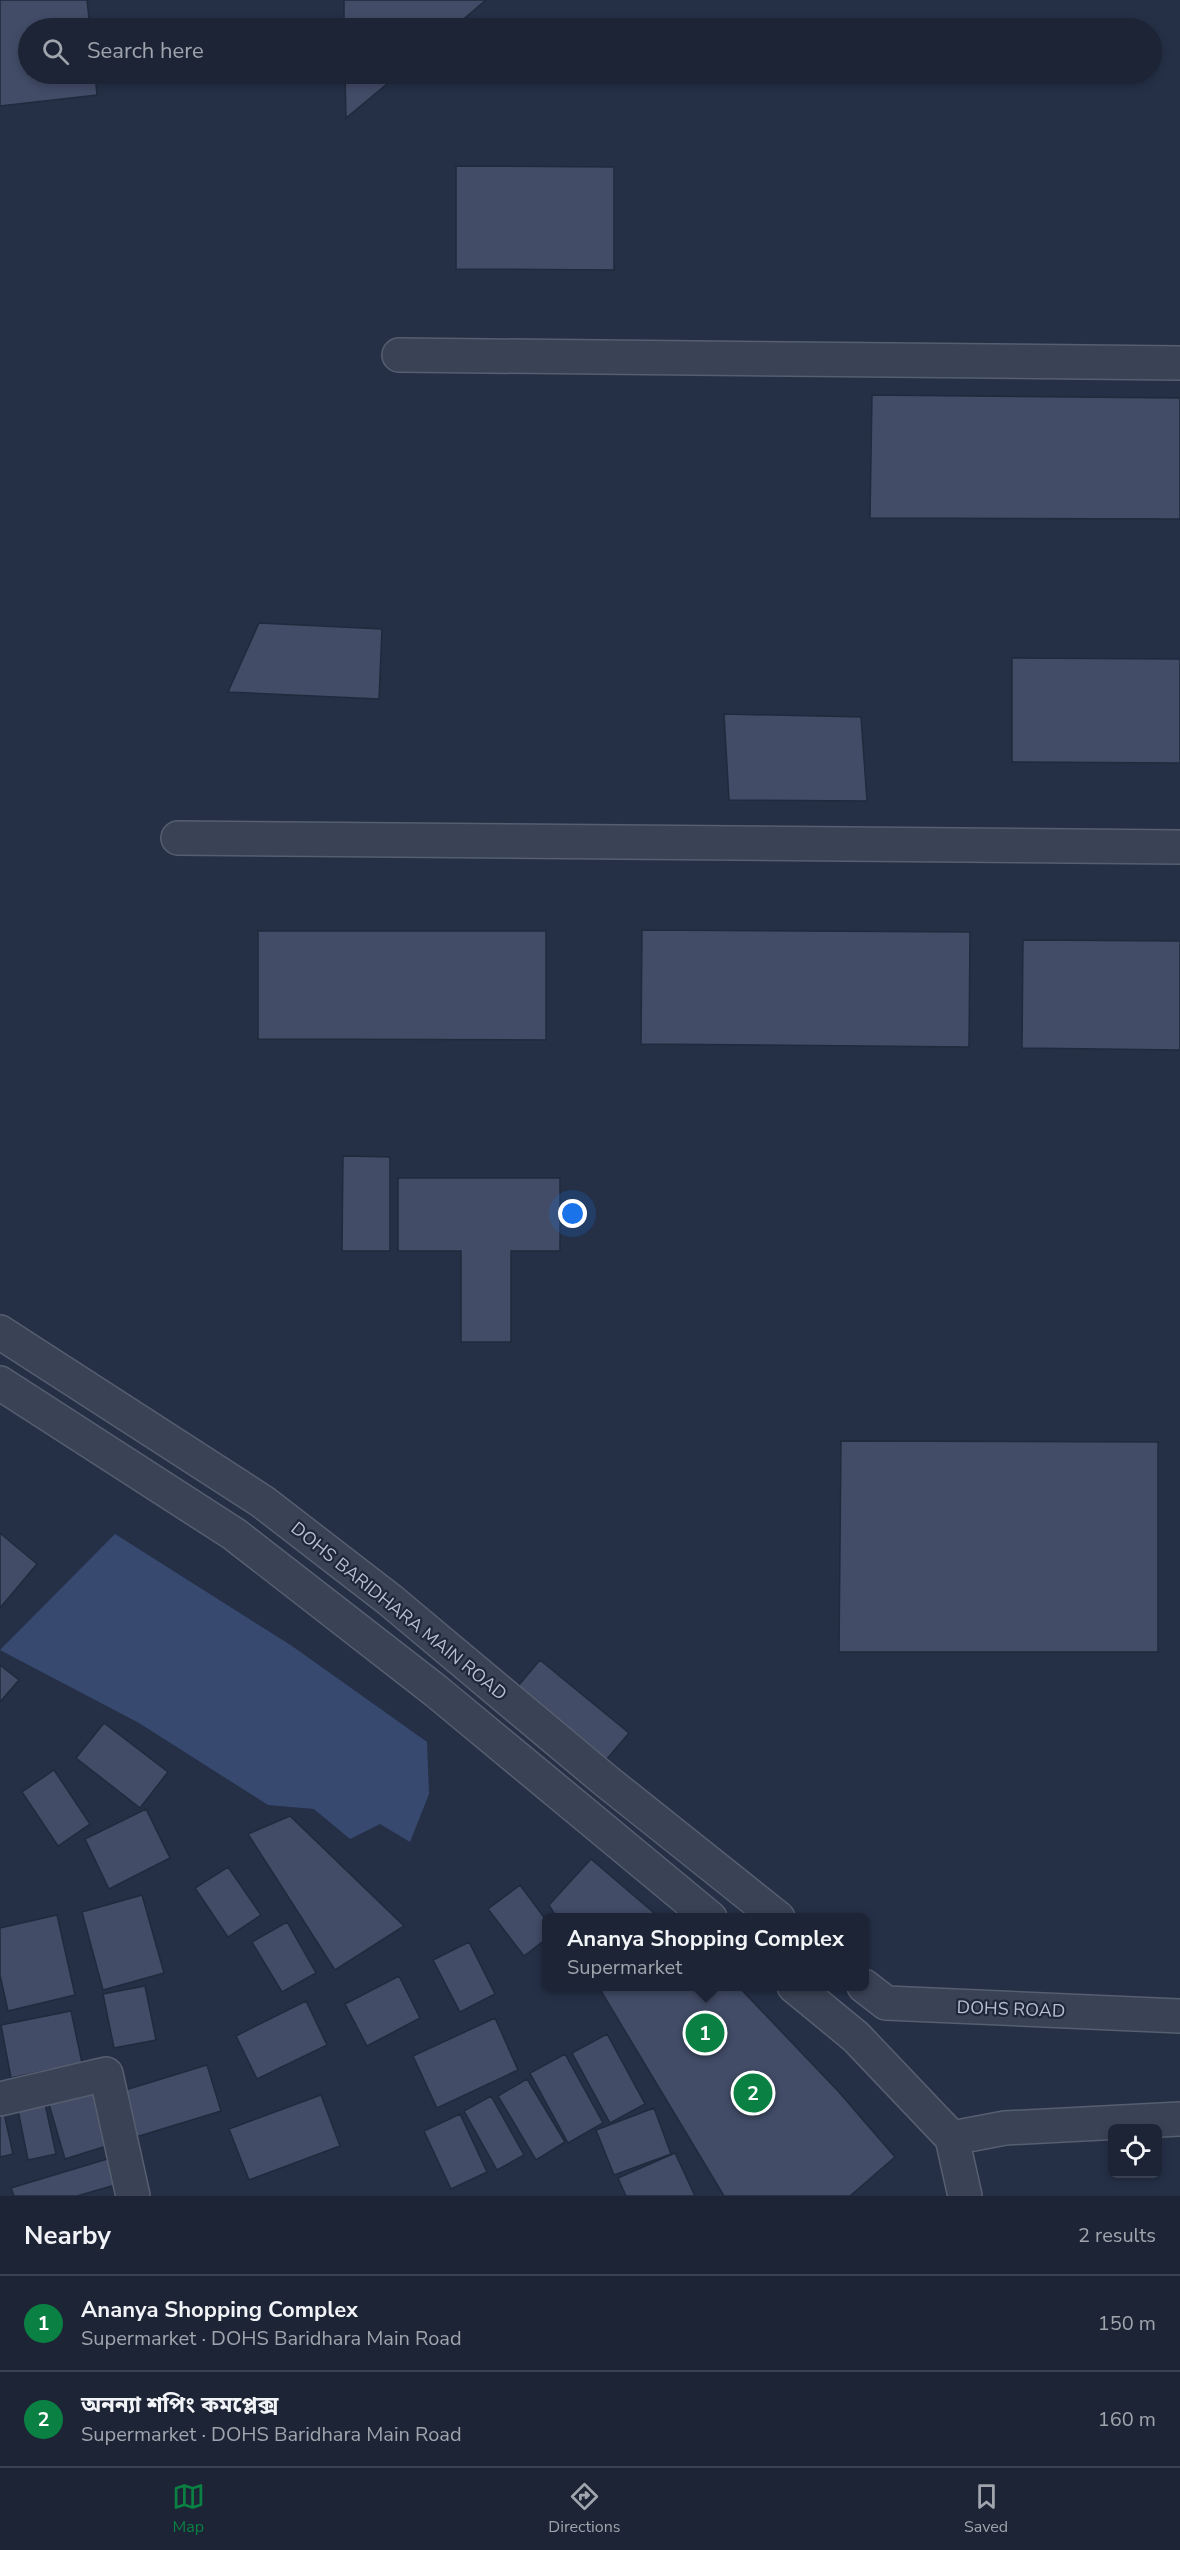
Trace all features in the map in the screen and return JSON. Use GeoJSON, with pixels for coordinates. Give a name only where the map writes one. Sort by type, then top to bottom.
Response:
{"type":"FeatureCollection","features":[{"type":"Feature","properties":{"kind":"street"},"geometry":{"type":"LineString","coordinates":[[399,355],[1180,363]]}},
{"type":"Feature","properties":{"kind":"street"},"geometry":{"type":"LineString","coordinates":[[178,838],[1180,847]]}},
{"type":"Feature","properties":{"kind":"street","name":"DOHS BARIDHARA MAIN ROAD"},"geometry":{"type":"LineString","coordinates":[[0,1332],[263,1502],[390,1600],[605,1779],[773,1913]]}},
{"type":"Feature","properties":{"kind":"street"},"geometry":{"type":"LineString","coordinates":[[0,1383],[234,1534],[436,1690],[705,1913]]}},
{"type":"Feature","properties":{"kind":"street"},"geometry":{"type":"LineString","coordinates":[[800,1991],[856,2037],[952,2138],[965,2196]]}},
{"type":"Feature","properties":{"kind":"street","name":"DOHS ROAD"},"geometry":{"type":"LineString","coordinates":[[856,2037],[875,1995],[1180,2016]]}},
{"type":"Feature","properties":{"kind":"street"},"geometry":{"type":"LineString","coordinates":[[0,2099],[106,2074],[133,2196]]}},
{"type":"Feature","properties":{"kind":"street"},"geometry":{"type":"LineString","coordinates":[[952,2138],[1005,2128],[1180,2119]]}},
{"type":"Feature","properties":{"kind":"water"},"geometry":{"type":"Polygon","coordinates":[[[115,1534],[292,1646],[427,1742],[429,1794],[410,1842],[380,1824],[350,1839],[314,1809],[268,1805],[139,1723],[0,1650],[115,1534]]]}},
{"type":"Feature","properties":{"kind":"building"},"geometry":{"type":"Polygon","coordinates":[[[0,0],[87,0],[89,18],[18,18],[18,84],[96,84],[97,95],[0,106],[0,0]]]}},
{"type":"Feature","properties":{"kind":"building"},"geometry":{"type":"Polygon","coordinates":[[[344,0],[486,0],[465,18],[344,18],[344,0]]]}},
{"type":"Feature","properties":{"kind":"building"},"geometry":{"type":"Polygon","coordinates":[[[345,84],[387,84],[346,118],[345,84]]]}},
{"type":"Feature","properties":{"kind":"building"},"geometry":{"type":"Polygon","coordinates":[[[456,166],[614,167],[614,270],[456,269],[456,166]]]}},
{"type":"Feature","properties":{"kind":"building"},"geometry":{"type":"Polygon","coordinates":[[[872,395],[1180,398],[1180,519],[870,518],[872,395]]]}},
{"type":"Feature","properties":{"kind":"building"},"geometry":{"type":"Polygon","coordinates":[[[259,623],[382,629],[379,699],[228,692],[259,623]]]}},
{"type":"Feature","properties":{"kind":"building"},"geometry":{"type":"Polygon","coordinates":[[[1012,658],[1180,659],[1180,763],[1012,762],[1012,658]]]}},
{"type":"Feature","properties":{"kind":"building"},"geometry":{"type":"Polygon","coordinates":[[[724,714],[861,717],[867,801],[729,800],[724,714]]]}},
{"type":"Feature","properties":{"kind":"building"},"geometry":{"type":"Polygon","coordinates":[[[642,930],[970,932],[969,1047],[641,1044],[642,930]]]}},
{"type":"Feature","properties":{"kind":"building"},"geometry":{"type":"Polygon","coordinates":[[[258,931],[546,931],[546,1040],[258,1039],[258,931]]]}},
{"type":"Feature","properties":{"kind":"building"},"geometry":{"type":"Polygon","coordinates":[[[1023,940],[1180,941],[1180,1050],[1022,1048],[1023,940]]]}},
{"type":"Feature","properties":{"kind":"building"},"geometry":{"type":"Polygon","coordinates":[[[343,1156],[390,1157],[390,1251],[342,1251],[343,1156]]]}},
{"type":"Feature","properties":{"kind":"building"},"geometry":{"type":"Polygon","coordinates":[[[398,1178],[560,1178],[560,1251],[511,1251],[511,1342],[461,1342],[461,1251],[398,1251],[398,1178]]]}},
{"type":"Feature","properties":{"kind":"building"},"geometry":{"type":"Polygon","coordinates":[[[841,1441],[1158,1442],[1158,1652],[839,1652],[841,1441]]]}},
{"type":"Feature","properties":{"kind":"building"},"geometry":{"type":"Polygon","coordinates":[[[0,1533],[37,1564],[0,1608],[0,1533]]]}},
{"type":"Feature","properties":{"kind":"building"},"geometry":{"type":"Polygon","coordinates":[[[540,1660],[629,1733],[601,1766],[513,1692],[540,1660]]]}},
{"type":"Feature","properties":{"kind":"building"},"geometry":{"type":"Polygon","coordinates":[[[0,1665],[19,1680],[0,1702],[0,1665]]]}},
{"type":"Feature","properties":{"kind":"building"},"geometry":{"type":"Polygon","coordinates":[[[104,1723],[168,1772],[140,1808],[76,1758],[104,1723]]]}},
{"type":"Feature","properties":{"kind":"building"},"geometry":{"type":"Polygon","coordinates":[[[54,1770],[90,1824],[58,1846],[22,1792],[54,1770]]]}},
{"type":"Feature","properties":{"kind":"building"},"geometry":{"type":"Polygon","coordinates":[[[146,1809],[170,1858],[109,1889],[85,1839],[146,1809]]]}},
{"type":"Feature","properties":{"kind":"building"},"geometry":{"type":"Polygon","coordinates":[[[290,1816],[404,1926],[335,1970],[248,1834],[290,1816]]]}},
{"type":"Feature","properties":{"kind":"building"},"geometry":{"type":"Polygon","coordinates":[[[591,1859],[654,1913],[554,1913],[549,1905],[591,1859]]]}},
{"type":"Feature","properties":{"kind":"building"},"geometry":{"type":"Polygon","coordinates":[[[228,1867],[261,1915],[228,1937],[195,1888],[228,1867]]]}},
{"type":"Feature","properties":{"kind":"building"},"geometry":{"type":"Polygon","coordinates":[[[520,1885],[542,1915],[542,1942],[524,1956],[488,1909],[520,1885]]]}},
{"type":"Feature","properties":{"kind":"building"},"geometry":{"type":"Polygon","coordinates":[[[142,1895],[164,1973],[103,1990],[82,1912],[142,1895]]]}},
{"type":"Feature","properties":{"kind":"building"},"geometry":{"type":"Polygon","coordinates":[[[57,1915],[75,1995],[8,2011],[0,1975],[0,1928],[57,1915]]]}},
{"type":"Feature","properties":{"kind":"building"},"geometry":{"type":"Polygon","coordinates":[[[287,1922],[316,1973],[282,1992],[252,1942],[287,1922]]]}},
{"type":"Feature","properties":{"kind":"building"},"geometry":{"type":"Polygon","coordinates":[[[469,1942],[495,1994],[460,2012],[433,1960],[469,1942]]]}},
{"type":"Feature","properties":{"kind":"building"},"geometry":{"type":"Polygon","coordinates":[[[399,1976],[420,2018],[367,2046],[345,2004],[399,1976]]]}},
{"type":"Feature","properties":{"kind":"building"},"geometry":{"type":"Polygon","coordinates":[[[145,1986],[156,2040],[114,2048],[103,1994],[145,1986]]]}},
{"type":"Feature","properties":{"kind":"building"},"geometry":{"type":"Polygon","coordinates":[[[601,1991],[743,1991],[838,2091],[895,2157],[850,2196],[724,2196],[601,1991]]]}},
{"type":"Feature","properties":{"kind":"building"},"geometry":{"type":"Polygon","coordinates":[[[306,2001],[327,2045],[257,2079],[236,2036],[306,2001]]]}},
{"type":"Feature","properties":{"kind":"building"},"geometry":{"type":"Polygon","coordinates":[[[71,2011],[82,2063],[11,2078],[1,2025],[71,2011]]]}},
{"type":"Feature","properties":{"kind":"building"},"geometry":{"type":"Polygon","coordinates":[[[495,2018],[518,2070],[437,2108],[413,2056],[495,2018]]]}},
{"type":"Feature","properties":{"kind":"building"},"geometry":{"type":"Polygon","coordinates":[[[607,2034],[645,2104],[610,2123],[572,2053],[607,2034]]]}},
{"type":"Feature","properties":{"kind":"building"},"geometry":{"type":"Polygon","coordinates":[[[565,2054],[603,2123],[568,2143],[530,2073],[565,2054]]]}},
{"type":"Feature","properties":{"kind":"building"},"geometry":{"type":"Polygon","coordinates":[[[207,2065],[221,2111],[136,2137],[122,2091],[207,2065]]]}},
{"type":"Feature","properties":{"kind":"building"},"geometry":{"type":"Polygon","coordinates":[[[97,2078],[116,2143],[65,2159],[46,2094],[97,2078]]]}},
{"type":"Feature","properties":{"kind":"building"},"geometry":{"type":"Polygon","coordinates":[[[527,2079],[565,2142],[536,2160],[498,2096],[527,2079]]]}},
{"type":"Feature","properties":{"kind":"building"},"geometry":{"type":"Polygon","coordinates":[[[321,2095],[340,2146],[249,2180],[229,2129],[321,2095]]]}},
{"type":"Feature","properties":{"kind":"building"},"geometry":{"type":"Polygon","coordinates":[[[491,2096],[524,2155],[497,2170],[464,2111],[491,2096]]]}},
{"type":"Feature","properties":{"kind":"building"},"geometry":{"type":"Polygon","coordinates":[[[45,2104],[56,2154],[28,2160],[18,2110],[45,2104]]]}},
{"type":"Feature","properties":{"kind":"building"},"geometry":{"type":"Polygon","coordinates":[[[654,2108],[671,2154],[614,2175],[596,2130],[654,2108]]]}},
{"type":"Feature","properties":{"kind":"building"},"geometry":{"type":"Polygon","coordinates":[[[4,2113],[13,2154],[0,2157],[0,2114],[4,2113]]]}},
{"type":"Feature","properties":{"kind":"building"},"geometry":{"type":"Polygon","coordinates":[[[460,2114],[487,2172],[451,2189],[424,2131],[460,2114]]]}},
{"type":"Feature","properties":{"kind":"building"},"geometry":{"type":"Polygon","coordinates":[[[675,2153],[695,2196],[626,2196],[618,2178],[675,2153]]]}},
{"type":"Feature","properties":{"kind":"building"},"geometry":{"type":"Polygon","coordinates":[[[114,2157],[122,2183],[77,2196],[14,2196],[11,2188],[114,2157]]]}},
{"type":"Feature","properties":{"kind":"place","name":"Ananya Shopping Complex"},"geometry":{"type":"Point","coordinates":[705,2033]}},
{"type":"Feature","properties":{"kind":"place","name":"অনন্যা শপিং কমপ্লেক্স"},"geometry":{"type":"Point","coordinates":[753,2093]}}]}
